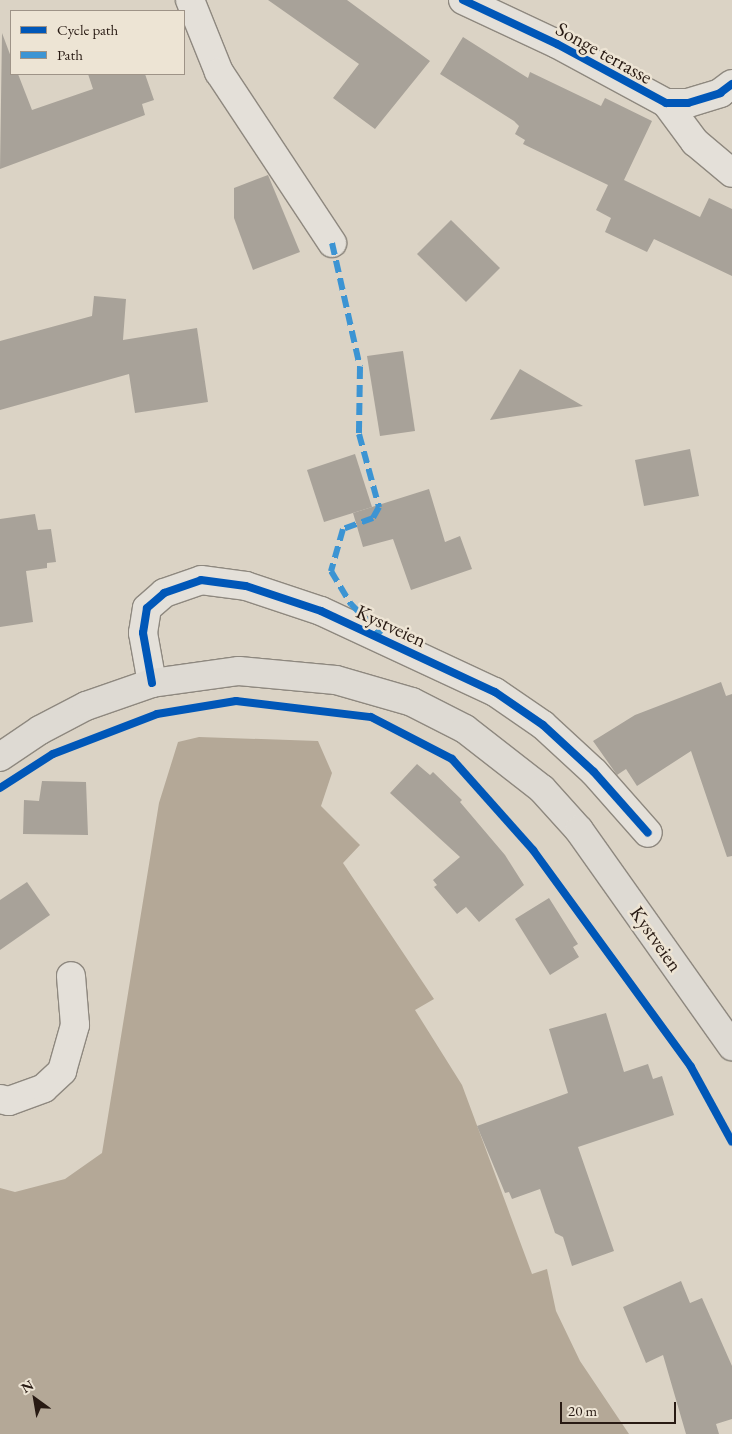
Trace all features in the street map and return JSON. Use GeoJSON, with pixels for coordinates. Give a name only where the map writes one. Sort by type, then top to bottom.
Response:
{"type":"FeatureCollection","features":[{"type":"Feature","properties":{"kind":"main road","name":"Kystveien"},"geometry":{"type":"LineString","coordinates":[[0,757],[40,730],[86,706],[152,683],[239,671],[299,674],[336,680],[412,702],[465,729],[542,789],[578,830],[732,1046]]}},
{"type":"Feature","properties":{"kind":"street"},"geometry":{"type":"LineString","coordinates":[[190,0],[219,72],[332,243]]}},
{"type":"Feature","properties":{"kind":"street","name":"Songe terrasse"},"geometry":{"type":"LineString","coordinates":[[463,0],[557,44],[666,103],[695,142],[732,173]]}},
{"type":"Feature","properties":{"kind":"street","name":"Songe terrasse"},"geometry":{"type":"LineString","coordinates":[[666,103],[688,103],[720,93],[732,84]]}},
{"type":"Feature","properties":{"kind":"street","name":"Kystveien"},"geometry":{"type":"LineString","coordinates":[[152,683],[143,634],[147,608],[164,593],[201,580],[246,586],[320,611],[494,692],[551,732],[594,772],[648,833]]}},
{"type":"Feature","properties":{"kind":"street"},"geometry":{"type":"LineString","coordinates":[[0,1099],[9,1101],[44,1088],[62,1071],[75,1025],[71,976]]}},
{"type":"Feature","properties":{"kind":"shaded area"},"geometry":{"type":"Polygon","coordinates":[[[199,737],[318,741],[332,773],[321,806],[360,845],[343,863],[434,999],[415,1010],[462,1085],[532,1274],[547,1269],[556,1311],[580,1361],[629,1434],[0,1434],[0,1188],[15,1192],[65,1179],[102,1153],[159,803],[178,742],[199,737]]]}},
{"type":"Feature","properties":{"kind":"building"},"geometry":{"type":"Polygon","coordinates":[[[268,0],[347,0],[430,61],[375,129],[333,98],[359,64],[268,0]]]}},
{"type":"Feature","properties":{"kind":"building"},"geometry":{"type":"Polygon","coordinates":[[[2,33],[10,54],[10,75],[18,75],[32,110],[93,89],[88,75],[145,75],[154,100],[142,104],[145,115],[0,169],[2,33]]]}},
{"type":"Feature","properties":{"kind":"building"},"geometry":{"type":"Polygon","coordinates":[[[463,37],[528,78],[530,72],[601,106],[605,98],[652,121],[624,180],[700,217],[709,198],[732,209],[732,276],[654,239],[647,252],[605,232],[611,218],[596,210],[608,185],[523,144],[525,140],[515,134],[519,126],[514,121],[440,74],[463,37]]]}},
{"type":"Feature","properties":{"kind":"building"},"geometry":{"type":"Polygon","coordinates":[[[268,175],[300,252],[253,270],[234,218],[234,188],[268,175]]]}},
{"type":"Feature","properties":{"kind":"building"},"geometry":{"type":"Polygon","coordinates":[[[451,220],[500,268],[466,302],[417,254],[451,220]]]}},
{"type":"Feature","properties":{"kind":"building"},"geometry":{"type":"Polygon","coordinates":[[[94,296],[126,299],[123,340],[197,328],[208,402],[135,413],[129,374],[0,410],[0,341],[92,316],[94,296]]]}},
{"type":"Feature","properties":{"kind":"building"},"geometry":{"type":"Polygon","coordinates":[[[403,351],[415,431],[380,436],[367,356],[403,351]]]}},
{"type":"Feature","properties":{"kind":"building"},"geometry":{"type":"Polygon","coordinates":[[[520,369],[583,406],[490,420],[520,369]]]}},
{"type":"Feature","properties":{"kind":"building"},"geometry":{"type":"Polygon","coordinates":[[[690,449],[699,496],[644,506],[635,460],[690,449]]]}},
{"type":"Feature","properties":{"kind":"building"},"geometry":{"type":"Polygon","coordinates":[[[355,454],[372,507],[324,522],[307,470],[355,454]]]}},
{"type":"Feature","properties":{"kind":"building"},"geometry":{"type":"Polygon","coordinates":[[[429,489],[445,542],[460,536],[472,569],[411,590],[393,539],[363,547],[353,513],[429,489]]]}},
{"type":"Feature","properties":{"kind":"building"},"geometry":{"type":"Polygon","coordinates":[[[35,514],[38,530],[51,529],[56,562],[47,563],[47,568],[26,571],[33,622],[0,627],[0,519],[35,514]]]}},
{"type":"Feature","properties":{"kind":"building"},"geometry":{"type":"Polygon","coordinates":[[[721,682],[726,696],[732,694],[732,856],[727,857],[691,751],[637,786],[626,769],[617,775],[593,741],[635,715],[721,682]]]}},
{"type":"Feature","properties":{"kind":"building"},"geometry":{"type":"Polygon","coordinates":[[[417,764],[430,775],[433,772],[462,800],[460,802],[505,855],[524,885],[479,922],[466,907],[457,914],[434,887],[437,885],[433,880],[460,857],[390,793],[417,764]]]}},
{"type":"Feature","properties":{"kind":"building"},"geometry":{"type":"Polygon","coordinates":[[[42,781],[86,782],[88,835],[23,834],[24,800],[39,801],[42,781]]]}},
{"type":"Feature","properties":{"kind":"building"},"geometry":{"type":"Polygon","coordinates":[[[27,882],[50,915],[0,950],[0,900],[27,882]]]}},
{"type":"Feature","properties":{"kind":"building"},"geometry":{"type":"Polygon","coordinates":[[[549,898],[578,944],[573,947],[579,957],[550,975],[515,919],[549,898]]]}},
{"type":"Feature","properties":{"kind":"building"},"geometry":{"type":"Polygon","coordinates":[[[606,1013],[624,1072],[648,1064],[653,1079],[662,1076],[674,1115],[578,1147],[614,1251],[572,1266],[563,1237],[555,1233],[540,1189],[512,1199],[509,1192],[505,1193],[477,1126],[568,1093],[549,1029],[606,1013]]]}},
{"type":"Feature","properties":{"kind":"building"},"geometry":{"type":"Polygon","coordinates":[[[681,1281],[690,1303],[702,1298],[732,1366],[732,1419],[716,1424],[719,1434],[686,1434],[663,1355],[646,1363],[623,1307],[681,1281]]]}},
{"type":"Feature","properties":{"kind":"marked path"},"geometry":{"type":"LineString","coordinates":[[332,243],[360,367],[359,434],[379,507],[373,518],[343,529],[331,571],[351,604],[381,635]]}},
{"type":"Feature","properties":{"kind":"cycle path"},"geometry":{"type":"LineString","coordinates":[[463,0],[557,44],[666,103],[688,103],[720,93],[732,84]]}},
{"type":"Feature","properties":{"kind":"cycle path"},"geometry":{"type":"LineString","coordinates":[[152,683],[143,633],[147,608],[164,593],[201,580],[246,586],[321,611],[495,692],[543,725],[594,772],[648,833]]}},
{"type":"Feature","properties":{"kind":"cycle path"},"geometry":{"type":"LineString","coordinates":[[0,788],[53,754],[157,714],[236,701],[371,717],[452,759],[533,850],[691,1067],[732,1142]]}}]}
